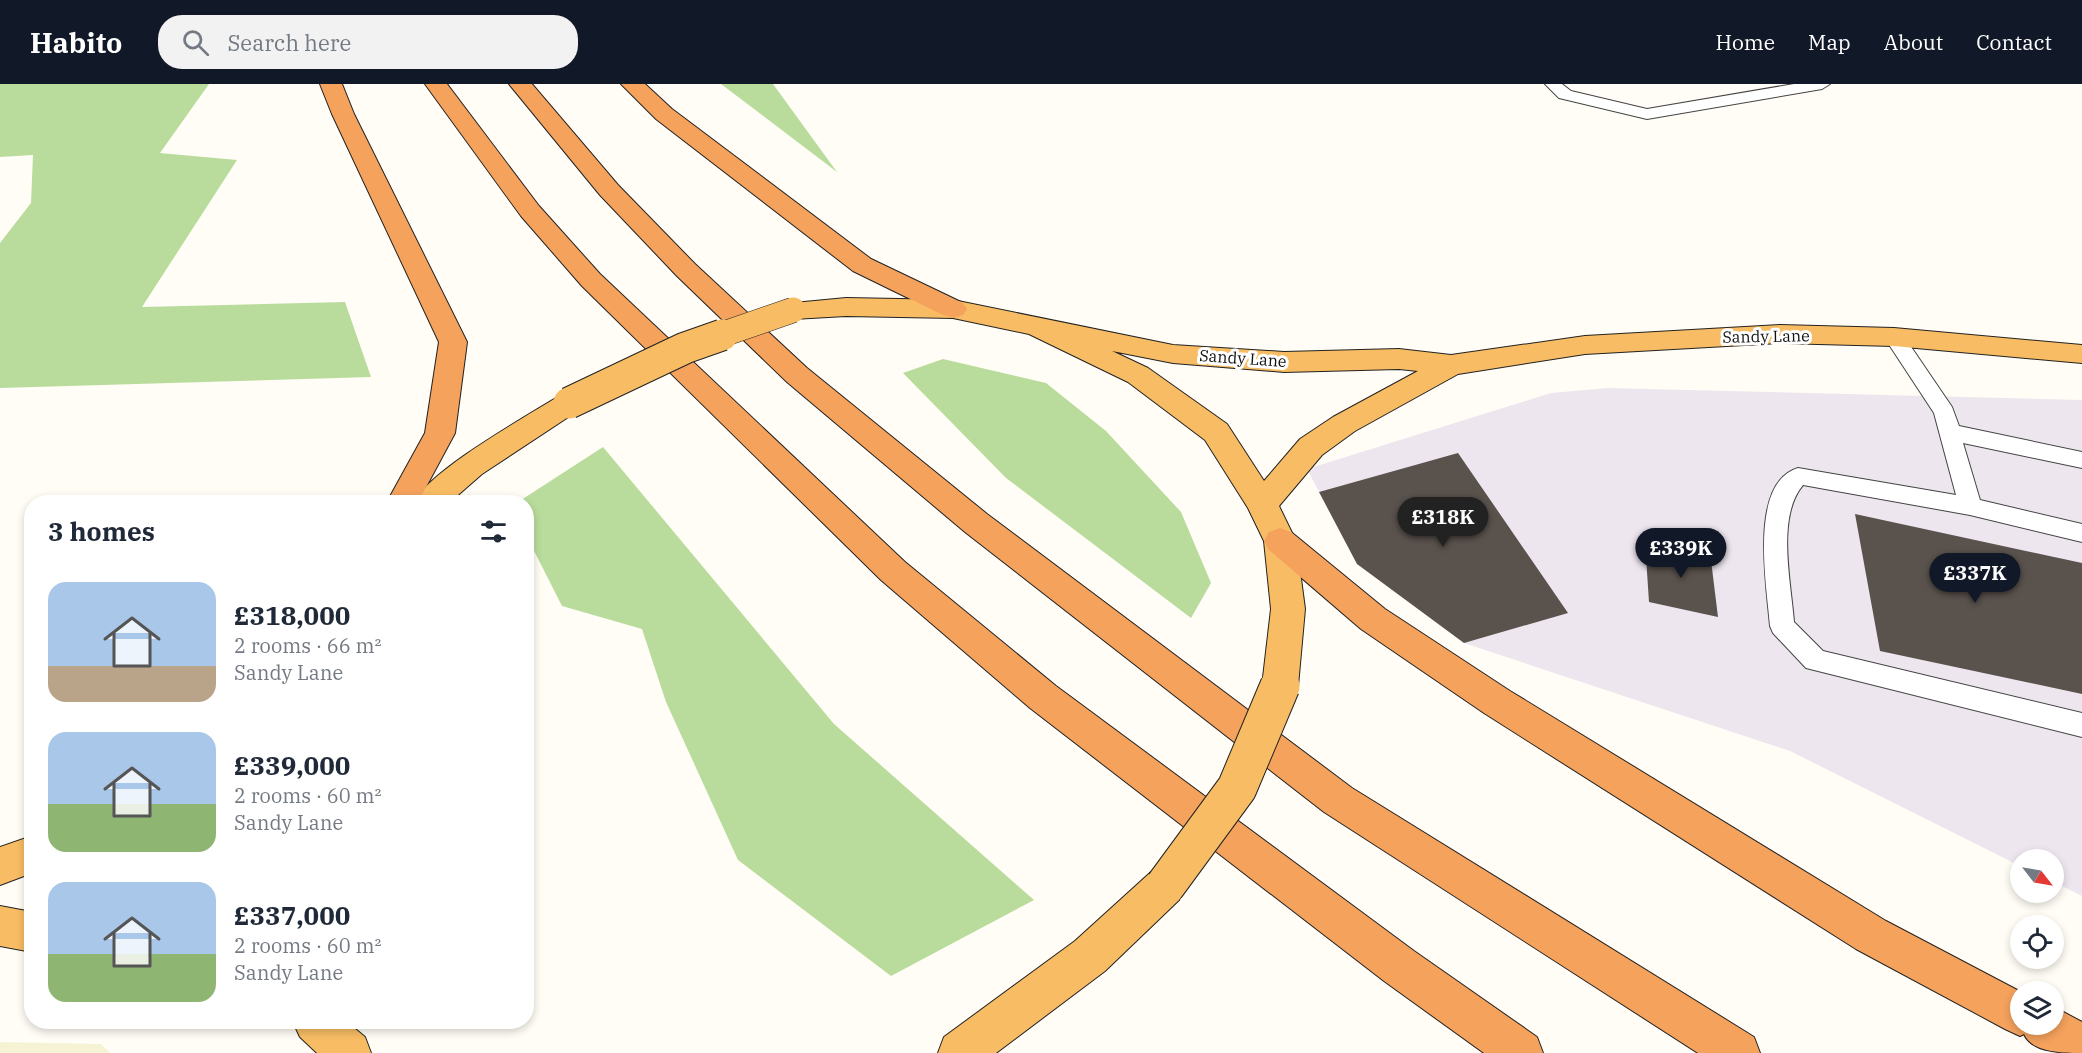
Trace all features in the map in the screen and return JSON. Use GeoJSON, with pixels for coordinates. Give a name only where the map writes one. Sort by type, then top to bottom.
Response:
{"type":"FeatureCollection","features":[{"type":"Feature","properties":{"kind":"highway"},"geometry":{"type":"LineString","coordinates":[[331,84],[343,114],[453,342],[440,433],[407,495]]}},
{"type":"Feature","properties":{"kind":"highway"},"geometry":{"type":"LineString","coordinates":[[436,84],[530,210],[591,280],[893,572],[1043,697],[1399,966],[1521,1053]]}},
{"type":"Feature","properties":{"kind":"highway"},"geometry":{"type":"LineString","coordinates":[[520,84],[609,190],[686,270],[797,375],[976,523],[1338,800],[1738,1053]]}},
{"type":"Feature","properties":{"kind":"highway"},"geometry":{"type":"LineString","coordinates":[[633,84],[664,114],[862,265],[953,309]]}},
{"type":"Feature","properties":{"kind":"highway"},"geometry":{"type":"LineString","coordinates":[[438,495],[471,466],[569,403],[685,348],[793,310],[846,307],[953,309],[1037,327],[1138,375],[1216,432],[1262,504],[1280,541],[1288,609],[1280,686],[1237,788],[1165,886],[1090,956],[960,1053]]}},
{"type":"Feature","properties":{"kind":"highway","name":"Sandy Lane"},"geometry":{"type":"LineString","coordinates":[[1037,327],[1173,354],[1284,362],[1400,359],[1451,365],[1585,345],[1780,334],[1894,337],[2082,354]]}},
{"type":"Feature","properties":{"kind":"highway","name":"Sandy Lane"},"geometry":{"type":"LineString","coordinates":[[1262,504],[1311,447],[1344,424],[1451,365]]}},
{"type":"Feature","properties":{"kind":"highway"},"geometry":{"type":"LineString","coordinates":[[1280,541],[1373,619],[1497,702],[1871,935],[2010,1009]]}},
{"type":"Feature","properties":{"kind":"highway"},"geometry":{"type":"LineString","coordinates":[[0,866],[24,857]]}},
{"type":"Feature","properties":{"kind":"highway"},"geometry":{"type":"LineString","coordinates":[[0,926],[24,930]]}},
{"type":"Feature","properties":{"kind":"highway"},"geometry":{"type":"LineString","coordinates":[[323,1029],[349,1053]]}},
{"type":"Feature","properties":{"kind":"highway"},"geometry":{"type":"LineString","coordinates":[[2062,1035],[2082,1046]]}},
{"type":"Feature","properties":{"kind":"lane"},"geometry":{"type":"LineString","coordinates":[[1553,84],[1565,95],[1647,114],[1822,84]]}},
{"type":"Feature","properties":{"kind":"lane"},"geometry":{"type":"LineString","coordinates":[[1894,337],[1944,412],[1970,507]]}},
{"type":"Feature","properties":{"kind":"lane"},"geometry":{"type":"LineString","coordinates":[[1950,432],[2082,460]]}},
{"type":"Feature","properties":{"kind":"lane"},"geometry":{"type":"LineString","coordinates":[[2082,533],[1970,507],[1798,476],[1784,492],[1775,524],[1782,626],[1815,660],[2082,725]]}},
{"type":"Feature","properties":{"kind":"shaded area"},"geometry":{"type":"Polygon","coordinates":[[[1608,388],[2082,400],[2082,896],[2064,887],[2064,849],[2010,849],[2010,861],[1790,751],[1464,643],[1357,564],[1307,469],[1551,393],[1608,388]]]}},
{"type":"Feature","properties":{"kind":"shaded area"},"geometry":{"type":"Polygon","coordinates":[[[0,1042],[101,1044],[110,1053],[0,1053],[0,1042]]]}},
{"type":"Feature","properties":{"kind":"green space"},"geometry":{"type":"Polygon","coordinates":[[[0,84],[209,84],[160,153],[237,160],[142,307],[345,302],[371,377],[0,388],[0,243],[31,203],[33,155],[0,157],[0,84]]]}},
{"type":"Feature","properties":{"kind":"green space"},"geometry":{"type":"Polygon","coordinates":[[[721,84],[773,84],[837,172],[721,84]]]}},
{"type":"Feature","properties":{"kind":"green space"},"geometry":{"type":"Polygon","coordinates":[[[943,359],[1046,383],[1106,431],[1181,512],[1211,583],[1191,618],[1006,478],[903,373],[943,359]]]}},
{"type":"Feature","properties":{"kind":"green space"},"geometry":{"type":"Polygon","coordinates":[[[603,447],[834,724],[1034,900],[891,976],[738,860],[666,702],[642,629],[562,606],[534,551],[534,495],[529,495],[603,447]]]}},
{"type":"Feature","properties":{"kind":"building"},"geometry":{"type":"Polygon","coordinates":[[[1458,453],[1568,613],[1464,643],[1357,564],[1319,492],[1458,453]]]}},
{"type":"Feature","properties":{"kind":"building"},"geometry":{"type":"Polygon","coordinates":[[[1855,514],[2082,563],[2082,694],[1880,651],[1855,514]]]}},
{"type":"Feature","properties":{"kind":"building"},"geometry":{"type":"Polygon","coordinates":[[[1645,542],[1710,552],[1718,617],[1649,602],[1645,542]]]}}]}
